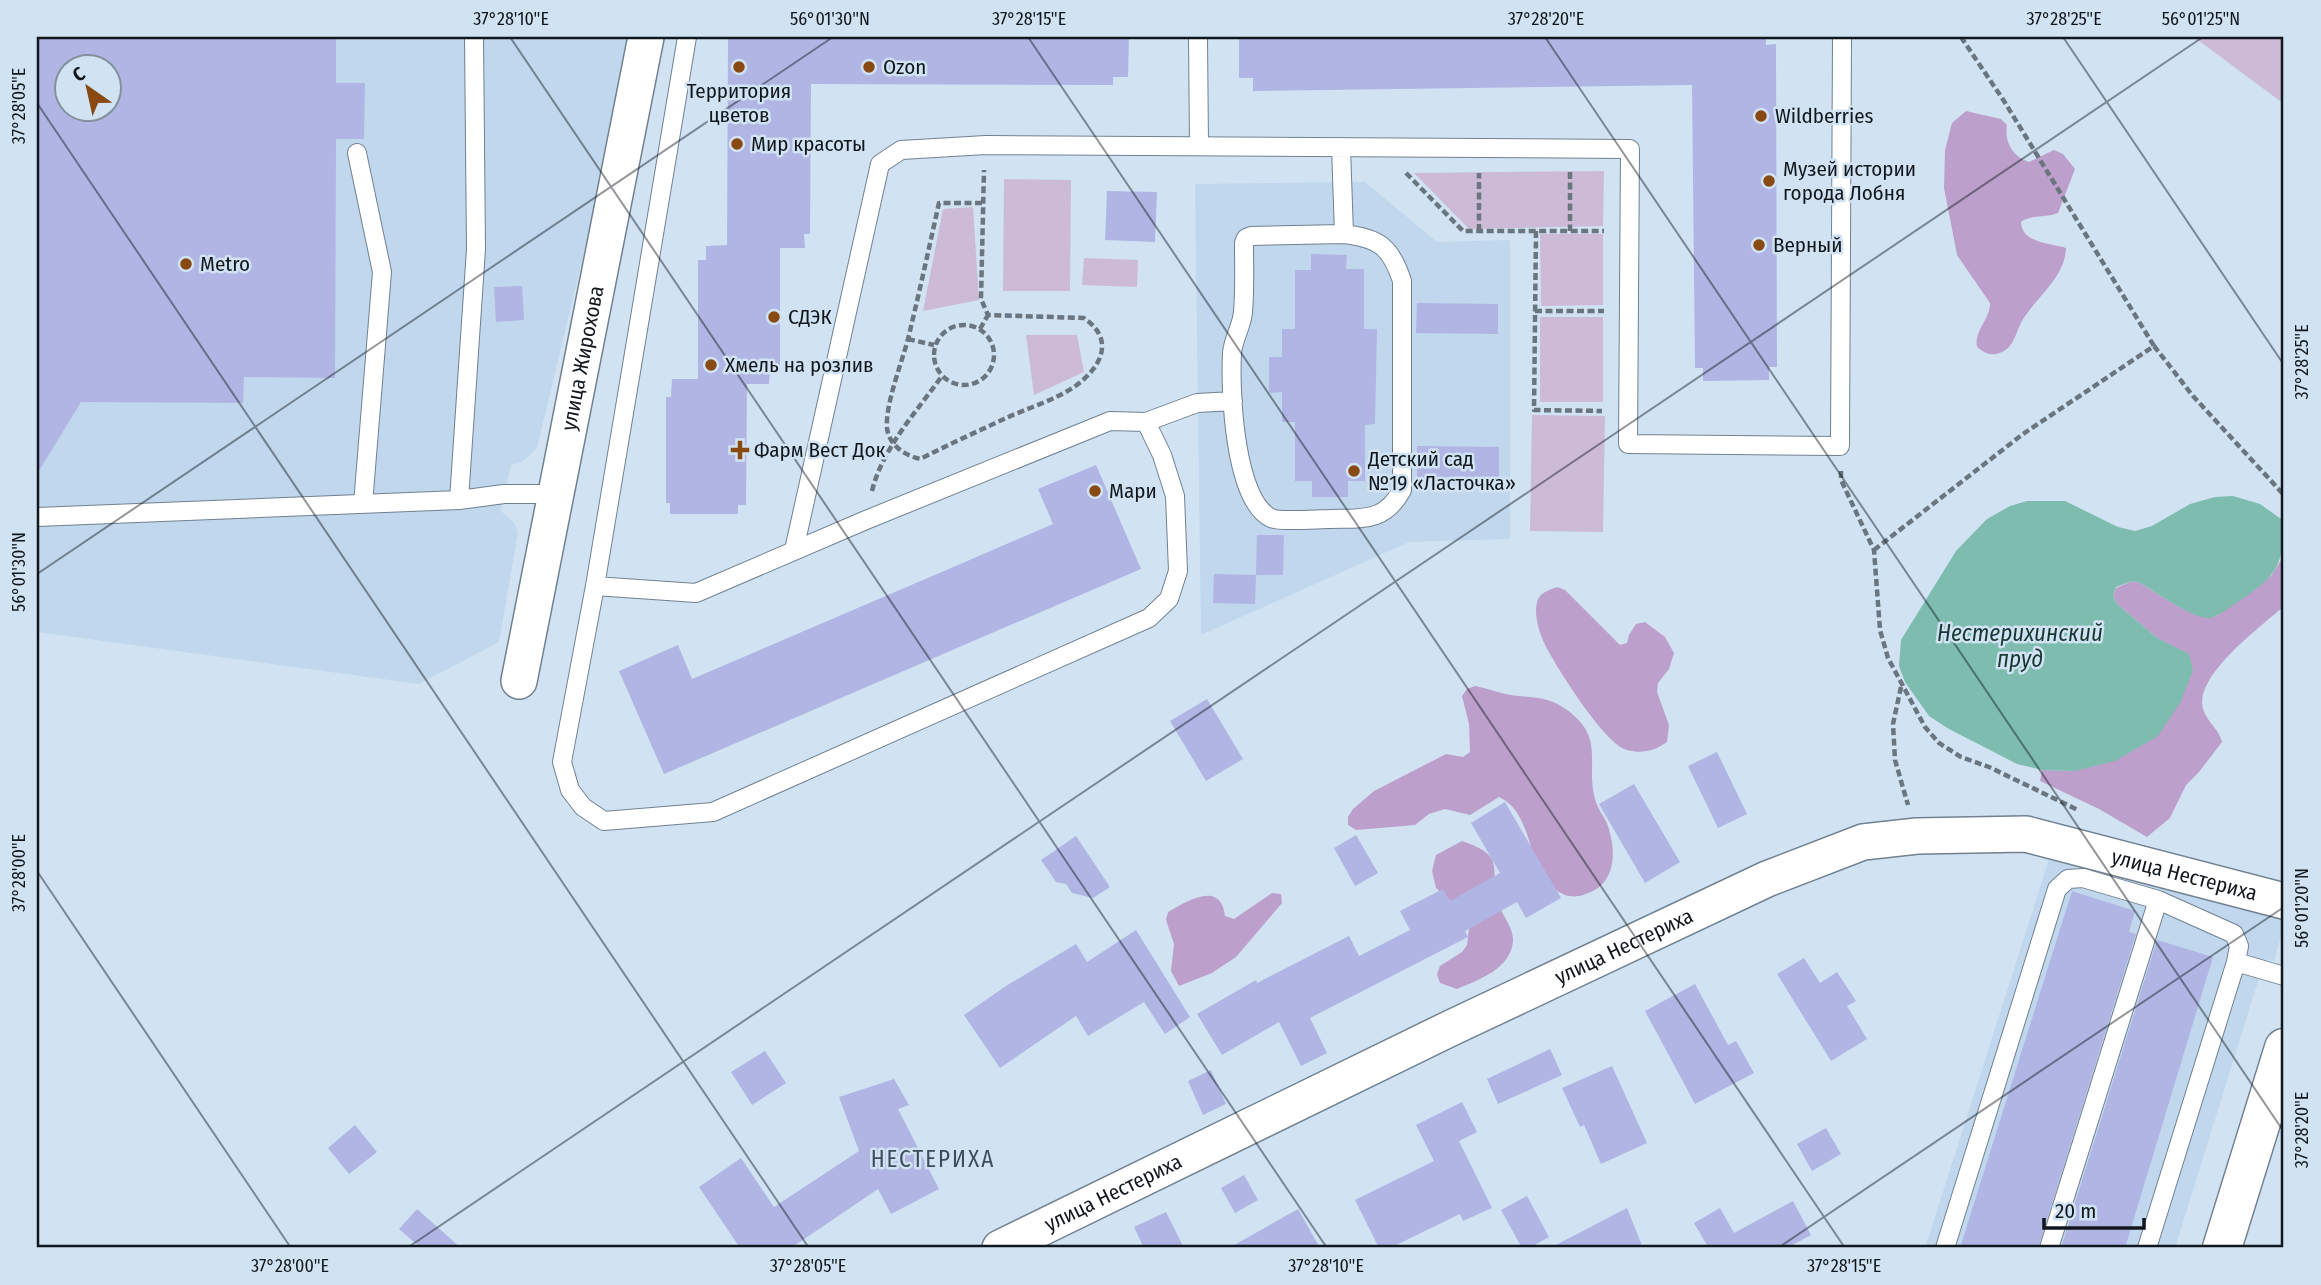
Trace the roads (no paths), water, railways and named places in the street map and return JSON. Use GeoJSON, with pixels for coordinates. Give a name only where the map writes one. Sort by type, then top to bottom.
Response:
{"type":"FeatureCollection","features":[{"type":"Feature","properties":{"kind":"street","name":"улица Жирохова"},"geometry":{"type":"LineString","coordinates":[[519,681],[646,37]]}},
{"type":"Feature","properties":{"kind":"street","name":"улица Нестериха"},"geometry":{"type":"LineString","coordinates":[[1000,1248],[1451,1028],[1768,879],[1863,842],[1917,836],[2026,834],[2284,901]]}},
{"type":"Feature","properties":{"kind":"street"},"geometry":{"type":"LineString","coordinates":[[2222,1248],[2284,1048]]}},
{"type":"Feature","properties":{"kind":"lane"},"geometry":{"type":"LineString","coordinates":[[459,500],[477,249],[474,37]]}},
{"type":"Feature","properties":{"kind":"lane"},"geometry":{"type":"LineString","coordinates":[[687,37],[595,586],[562,762],[570,790],[583,807],[604,821],[713,812],[1149,618],[1169,600],[1178,571],[1175,496],[1162,455],[1146,422]]}},
{"type":"Feature","properties":{"kind":"lane"},"geometry":{"type":"LineString","coordinates":[[1198,37],[1199,146]]}},
{"type":"Feature","properties":{"kind":"lane"},"geometry":{"type":"LineString","coordinates":[[794,550],[880,164],[901,150],[986,145],[1630,149],[1628,444],[1840,446],[1842,37]]}},
{"type":"Feature","properties":{"kind":"lane"},"geometry":{"type":"LineString","coordinates":[[1341,147],[1344,234]]}},
{"type":"Feature","properties":{"kind":"lane"},"geometry":{"type":"LineString","coordinates":[[357,153],[382,272],[363,504]]}},
{"type":"Feature","properties":{"kind":"lane"},"geometry":{"type":"LineString","coordinates":[[1344,234],[1368,237],[1380,244],[1397,266],[1402,281],[1402,490],[1396,502],[1385,512],[1369,518],[1272,519],[1259,508],[1242,474],[1233,401],[1232,350],[1243,315],[1246,238],[1344,234]]}},
{"type":"Feature","properties":{"kind":"lane"},"geometry":{"type":"LineString","coordinates":[[595,586],[696,593],[866,520],[1110,421],[1146,422],[1197,403],[1233,401]]}},
{"type":"Feature","properties":{"kind":"lane"},"geometry":{"type":"LineString","coordinates":[[37,516],[459,500],[504,494],[556,494]]}},
{"type":"Feature","properties":{"kind":"lane"},"geometry":{"type":"LineString","coordinates":[[1945,1248],[2057,889],[2068,879],[2083,878],[2158,900],[2234,934],[2239,946],[2147,1248]]}},
{"type":"Feature","properties":{"kind":"lane"},"geometry":{"type":"LineString","coordinates":[[2049,1248],[2158,900]]}},
{"type":"Feature","properties":{"kind":"lane"},"geometry":{"type":"LineString","coordinates":[[2236,962],[2284,976]]}},
{"type":"Feature","properties":{"kind":"water","name":"Нестерихинский пруд"},"geometry":{"type":"Polygon","coordinates":[[[2233,496],[2260,504],[2281,519],[2282,549],[2279,560],[2275,570],[2260,586],[2222,612],[2208,618],[2183,609],[2140,583],[2132,581],[2116,587],[2113,595],[2116,603],[2157,638],[2189,654],[2193,670],[2181,701],[2158,736],[2115,761],[2075,771],[2042,770],[2017,764],[1929,716],[1905,682],[1899,666],[1901,640],[1956,551],[1987,519],[2010,506],[2027,501],[2065,501],[2118,527],[2135,531],[2152,526],[2190,504],[2215,497],[2233,496]]]}},
{"type":"Feature","properties":{"kind":"place","name":"Территория цветов"},"geometry":{"type":"Point","coordinates":[739,67]}},
{"type":"Feature","properties":{"kind":"place","name":"Ozon"},"geometry":{"type":"Point","coordinates":[869,67]}},
{"type":"Feature","properties":{"kind":"place","name":"Wildberries"},"geometry":{"type":"Point","coordinates":[1761,116]}},
{"type":"Feature","properties":{"kind":"place","name":"Мир красоты"},"geometry":{"type":"Point","coordinates":[737,144]}},
{"type":"Feature","properties":{"kind":"place","name":"Музей истории города Лобня"},"geometry":{"type":"Point","coordinates":[1769,181]}},
{"type":"Feature","properties":{"kind":"place","name":"Верный"},"geometry":{"type":"Point","coordinates":[1759,245]}},
{"type":"Feature","properties":{"kind":"place","name":"Metro"},"geometry":{"type":"Point","coordinates":[186,264]}},
{"type":"Feature","properties":{"kind":"place","name":"СДЭК"},"geometry":{"type":"Point","coordinates":[774,317]}},
{"type":"Feature","properties":{"kind":"place","name":"Хмель на розлив"},"geometry":{"type":"Point","coordinates":[711,365]}},
{"type":"Feature","properties":{"kind":"place","name":"Фарм Вест Док"},"geometry":{"type":"Point","coordinates":[740,450]}},
{"type":"Feature","properties":{"kind":"place","name":"Детский сад №19 «Ласточка»"},"geometry":{"type":"Point","coordinates":[1354,471]}},
{"type":"Feature","properties":{"kind":"place","name":"Мари"},"geometry":{"type":"Point","coordinates":[1095,491]}},
{"type":"Feature","properties":{"kind":"district","name":"НЕСТЕРИХА"},"geometry":{"type":"Point","coordinates":[933,1159]}}]}
